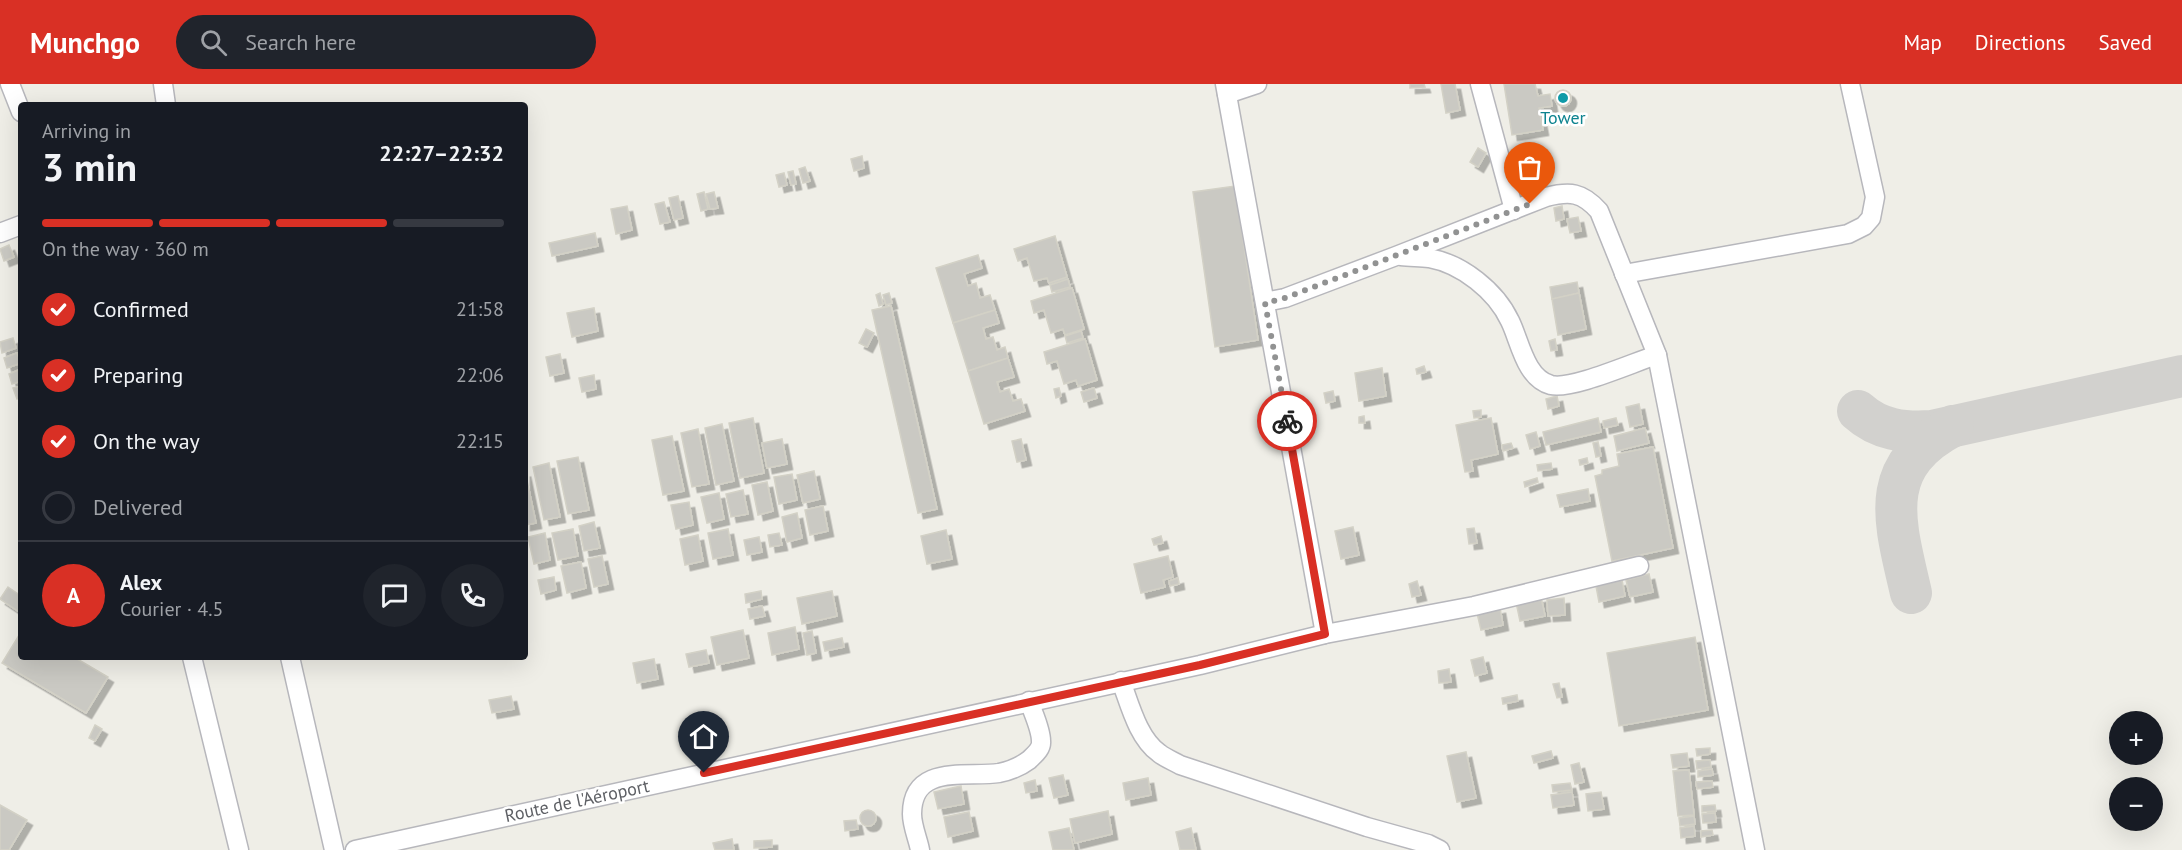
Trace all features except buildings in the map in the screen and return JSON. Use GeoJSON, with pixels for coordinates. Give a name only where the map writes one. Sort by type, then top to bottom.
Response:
{"type":"FeatureCollection","features":[{"type":"Feature","properties":{"kind":"street"},"geometry":{"type":"LineString","coordinates":[[10,84],[18,104]]}},
{"type":"Feature","properties":{"kind":"street"},"geometry":{"type":"LineString","coordinates":[[163,84],[166,102]]}},
{"type":"Feature","properties":{"kind":"street"},"geometry":{"type":"LineString","coordinates":[[1257,84],[1226,89],[1325,634]]}},
{"type":"Feature","properties":{"kind":"street"},"geometry":{"type":"LineString","coordinates":[[1480,84],[1514,210]]}},
{"type":"Feature","properties":{"kind":"street"},"geometry":{"type":"LineString","coordinates":[[1624,274],[1848,234],[1864,226],[1871,218],[1875,197],[1850,84]]}},
{"type":"Feature","properties":{"kind":"street"},"geometry":{"type":"LineString","coordinates":[[1265,303],[1285,298],[1563,193],[1589,200],[1599,211],[1657,355],[1755,850]]}},
{"type":"Feature","properties":{"kind":"street"},"geometry":{"type":"LineString","coordinates":[[0,233],[18,226]]}},
{"type":"Feature","properties":{"kind":"street"},"geometry":{"type":"LineString","coordinates":[[1396,256],[1430,258],[1456,268],[1477,280],[1497,300],[1510,319],[1527,362],[1537,377],[1550,384],[1561,385],[1575,382],[1657,355]]}},
{"type":"Feature","properties":{"kind":"street","name":"Route de l'Aéroport"},"geometry":{"type":"LineString","coordinates":[[356,850],[1200,665],[1325,634],[1474,606],[1639,566]]}},
{"type":"Feature","properties":{"kind":"street"},"geometry":{"type":"LineString","coordinates":[[193,660],[239,850]]}},
{"type":"Feature","properties":{"kind":"street"},"geometry":{"type":"LineString","coordinates":[[291,660],[334,850]]}},
{"type":"Feature","properties":{"kind":"street"},"geometry":{"type":"LineString","coordinates":[[1121,681],[1133,715],[1145,738],[1157,752],[1180,765],[1367,827],[1428,844],[1440,850]]}},
{"type":"Feature","properties":{"kind":"street"},"geometry":{"type":"LineString","coordinates":[[920,850],[912,816],[913,802],[920,789],[928,781],[941,776],[1000,773],[1022,765],[1031,758],[1042,742],[1029,702]]}},
{"type":"Feature","properties":{"kind":"taxiway"},"geometry":{"type":"LineString","coordinates":[[1858,411],[1874,422],[1892,429],[1932,431],[2182,376]]}},
{"type":"Feature","properties":{"kind":"taxiway"},"geometry":{"type":"LineString","coordinates":[[1911,593],[1897,520],[1897,498],[1901,478],[1911,459],[1928,442],[1953,426]]}},
{"type":"Feature","properties":{"kind":"way so far"},"geometry":{"type":"LineString","coordinates":[[1287,421],[1265,303],[1285,298],[1530,204]]}},
{"type":"Feature","properties":{"kind":"place","name":"Tower"},"geometry":{"type":"Point","coordinates":[1563,98]}},
{"type":"Feature","properties":{"kind":"route"},"geometry":{"type":"LineString","coordinates":[[704,773],[1200,665],[1325,634],[1287,421]]}}]}
